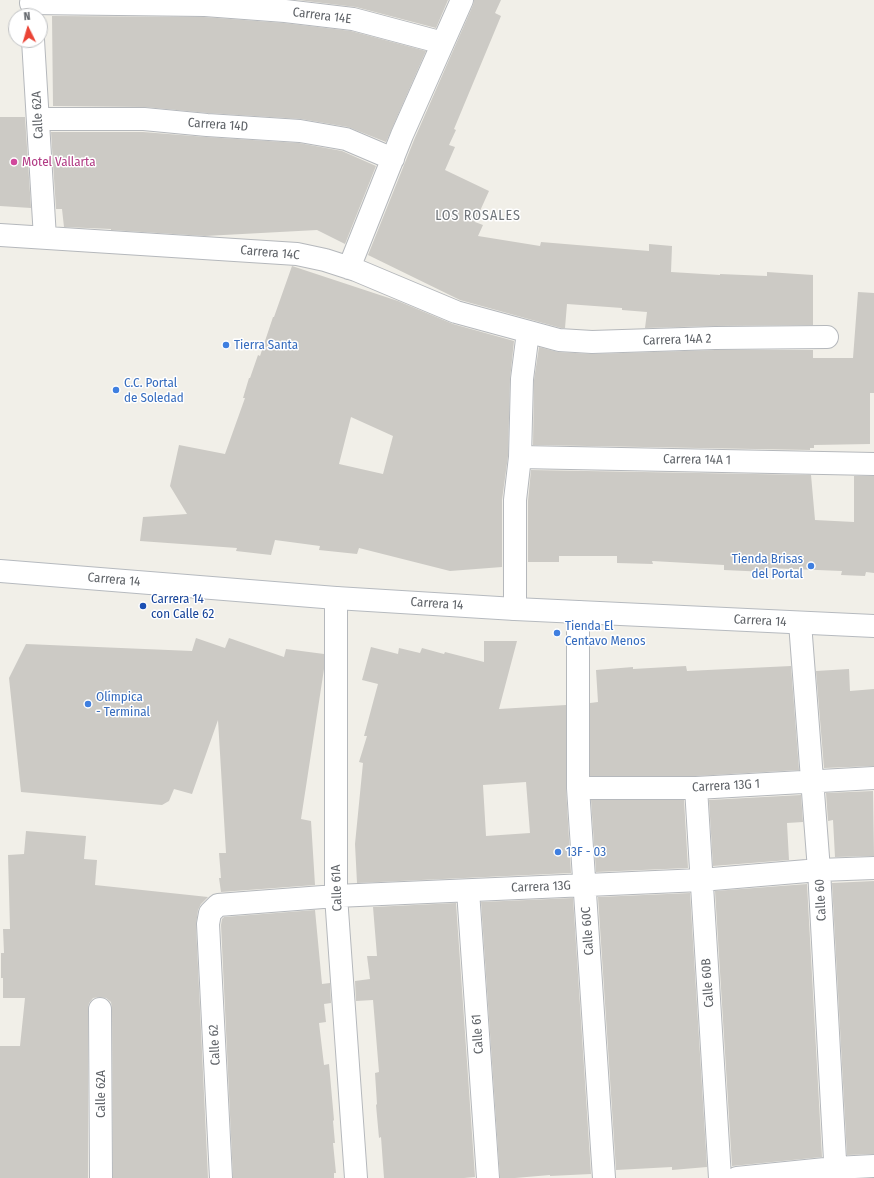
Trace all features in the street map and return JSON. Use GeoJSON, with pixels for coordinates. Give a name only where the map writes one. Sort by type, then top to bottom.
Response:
{"type":"FeatureCollection","features":[{"type":"Feature","properties":{"kind":"street"},"geometry":{"type":"LineString","coordinates":[[349,268],[393,159],[462,0]]}},
{"type":"Feature","properties":{"kind":"street","name":"Carrera 14E"},"geometry":{"type":"LineString","coordinates":[[31,6],[205,5],[285,11],[353,19],[443,43]]}},
{"type":"Feature","properties":{"kind":"street","name":"Calle 62A"},"geometry":{"type":"LineString","coordinates":[[34,48],[45,238]]}},
{"type":"Feature","properties":{"kind":"street","name":"Carrera 14D"},"geometry":{"type":"LineString","coordinates":[[38,119],[144,119],[300,131],[346,139],[393,159]]}},
{"type":"Feature","properties":{"kind":"street","name":"Carrera 14C"},"geometry":{"type":"LineString","coordinates":[[0,235],[297,254],[325,260],[349,268],[456,312],[528,332]]}},
{"type":"Feature","properties":{"kind":"street"},"geometry":{"type":"LineString","coordinates":[[514,609],[515,500],[520,457],[522,379],[528,332]]}},
{"type":"Feature","properties":{"kind":"street","name":"Carrera 14A 2"},"geometry":{"type":"LineString","coordinates":[[528,332],[559,340],[592,342],[715,338],[827,337]]}},
{"type":"Feature","properties":{"kind":"street","name":"Carrera 14A 1"},"geometry":{"type":"LineString","coordinates":[[520,457],[874,464]]}},
{"type":"Feature","properties":{"kind":"street","name":"Carrera 14"},"geometry":{"type":"LineString","coordinates":[[0,571],[336,598],[514,609],[874,626]]}},
{"type":"Feature","properties":{"kind":"street","name":"Calle 61A"},"geometry":{"type":"LineString","coordinates":[[336,598],[336,896],[356,1178]]}},
{"type":"Feature","properties":{"kind":"street","name":"Calle 60C"},"geometry":{"type":"LineString","coordinates":[[578,612],[578,788],[604,1178]]}},
{"type":"Feature","properties":{"kind":"street","name":"Calle 60"},"geometry":{"type":"LineString","coordinates":[[800,623],[819,870],[836,1173]]}},
{"type":"Feature","properties":{"kind":"street","name":"Carrera 13G 1"},"geometry":{"type":"LineString","coordinates":[[578,788],[696,788],[874,778]]}},
{"type":"Feature","properties":{"kind":"street","name":"Calle 60B"},"geometry":{"type":"LineString","coordinates":[[696,788],[720,1178]]}},
{"type":"Feature","properties":{"kind":"street","name":"Carrera 13G"},"geometry":{"type":"LineString","coordinates":[[210,913],[218,905],[336,896],[701,880],[819,870],[874,868]]}},
{"type":"Feature","properties":{"kind":"street","name":"Calle 61"},"geometry":{"type":"LineString","coordinates":[[468,891],[488,1178]]}},
{"type":"Feature","properties":{"kind":"street","name":"Calle 62"},"geometry":{"type":"LineString","coordinates":[[210,913],[208,924],[222,1178]]}},
{"type":"Feature","properties":{"kind":"street","name":"Calle 62A"},"geometry":{"type":"LineString","coordinates":[[100,1009],[101,1178]]}},
{"type":"Feature","properties":{"kind":"street"},"geometry":{"type":"LineString","coordinates":[[737,1178],[836,1173],[874,1166]]}},
{"type":"Feature","properties":{"kind":"building"},"geometry":{"type":"Polygon","coordinates":[[[298,0],[448,0],[436,28],[356,7],[298,0]]]}},
{"type":"Feature","properties":{"kind":"building"},"geometry":{"type":"Polygon","coordinates":[[[474,0],[501,0],[495,13],[501,16],[454,129],[456,130],[449,145],[455,147],[445,170],[489,191],[475,222],[483,225],[478,236],[540,246],[541,242],[649,251],[649,244],[672,246],[671,272],[767,276],[767,272],[813,275],[813,325],[645,328],[647,312],[622,310],[622,308],[567,304],[565,328],[561,328],[460,300],[368,255],[414,140],[474,0]]]}},
{"type":"Feature","properties":{"kind":"building"},"geometry":{"type":"Polygon","coordinates":[[[52,16],[204,17],[284,23],[351,31],[426,51],[386,142],[348,127],[301,119],[145,107],[53,106],[52,16]]]}},
{"type":"Feature","properties":{"kind":"building","name":"Motel Vallarta"},"geometry":{"type":"Polygon","coordinates":[[[0,117],[25,117],[31,208],[0,206],[0,117]]]}},
{"type":"Feature","properties":{"kind":"building"},"geometry":{"type":"Polygon","coordinates":[[[51,132],[143,132],[299,143],[342,151],[376,166],[345,244],[317,230],[205,236],[64,227],[62,209],[56,209],[51,132]]]}},
{"type":"Feature","properties":{"kind":"building"},"geometry":{"type":"Polygon","coordinates":[[[292,266],[398,301],[453,324],[514,341],[510,379],[508,456],[502,500],[502,567],[450,571],[359,548],[357,554],[319,550],[320,546],[275,540],[271,555],[236,551],[237,548],[140,541],[143,517],[187,514],[170,486],[179,445],[225,454],[245,398],[243,398],[249,378],[258,355],[260,356],[292,266]],[[351,417],[339,464],[383,474],[393,436],[351,417]]]}},
{"type":"Feature","properties":{"kind":"building"},"geometry":{"type":"Polygon","coordinates":[[[858,292],[874,293],[874,393],[870,393],[870,444],[814,445],[814,448],[810,448],[810,450],[533,445],[534,380],[539,347],[558,352],[592,354],[715,350],[813,350],[813,358],[853,358],[858,292]]]}},
{"type":"Feature","properties":{"kind":"building"},"geometry":{"type":"Polygon","coordinates":[[[531,470],[811,475],[815,520],[854,522],[854,476],[874,476],[874,573],[866,572],[865,576],[841,575],[842,571],[768,568],[767,572],[724,570],[724,565],[652,561],[653,564],[617,563],[617,556],[559,556],[559,562],[528,562],[528,501],[531,470]]]}},
{"type":"Feature","properties":{"kind":"building"},"geometry":{"type":"Polygon","coordinates":[[[196,638],[225,648],[229,638],[284,657],[286,649],[324,654],[324,669],[301,819],[311,821],[315,885],[221,892],[219,878],[221,878],[219,853],[226,853],[218,720],[192,794],[174,789],[169,801],[162,805],[21,792],[9,678],[26,644],[192,651],[196,638]]]}},
{"type":"Feature","properties":{"kind":"building"},"geometry":{"type":"Polygon","coordinates":[[[484,641],[517,641],[499,709],[566,705],[566,788],[571,873],[357,883],[355,844],[363,763],[359,762],[367,736],[364,736],[378,684],[362,680],[371,647],[398,654],[399,648],[420,653],[422,648],[484,662],[484,641]],[[526,782],[483,785],[486,836],[530,833],[526,782]]]}},
{"type":"Feature","properties":{"kind":"building"},"geometry":{"type":"Polygon","coordinates":[[[686,666],[687,671],[791,666],[799,770],[696,776],[590,776],[590,703],[598,702],[596,670],[633,667],[633,669],[686,666]]]}},
{"type":"Feature","properties":{"kind":"building"},"geometry":{"type":"Polygon","coordinates":[[[849,669],[850,691],[874,689],[874,766],[824,768],[816,671],[849,669]]]}},
{"type":"Feature","properties":{"kind":"building"},"geometry":{"type":"Polygon","coordinates":[[[873,791],[874,856],[835,857],[833,820],[828,821],[826,793],[873,791]]]}},
{"type":"Feature","properties":{"kind":"building"},"geometry":{"type":"Polygon","coordinates":[[[801,795],[803,822],[787,823],[789,860],[713,866],[709,800],[801,795]]]}},
{"type":"Feature","properties":{"kind":"building"},"geometry":{"type":"Polygon","coordinates":[[[591,800],[684,800],[688,868],[596,872],[591,800]]]}},
{"type":"Feature","properties":{"kind":"building"},"geometry":{"type":"Polygon","coordinates":[[[26,831],[86,836],[84,859],[97,860],[95,885],[208,897],[201,904],[198,910],[196,925],[208,1178],[113,1178],[112,1009],[111,1002],[106,998],[100,997],[93,998],[89,1003],[88,1009],[88,1178],[0,1178],[0,1046],[20,1046],[25,998],[3,998],[1,953],[4,953],[3,929],[10,929],[8,855],[24,854],[26,831]]]}},
{"type":"Feature","properties":{"kind":"building"},"geometry":{"type":"Polygon","coordinates":[[[874,881],[874,1154],[847,1155],[832,883],[874,881]]]}},
{"type":"Feature","properties":{"kind":"building"},"geometry":{"type":"Polygon","coordinates":[[[807,884],[822,1157],[732,1166],[715,891],[807,884]]]}},
{"type":"Feature","properties":{"kind":"building"},"geometry":{"type":"Polygon","coordinates":[[[690,893],[707,1167],[672,1170],[672,1167],[616,1170],[598,897],[690,893]]]}},
{"type":"Feature","properties":{"kind":"building"},"geometry":{"type":"Polygon","coordinates":[[[573,898],[591,1174],[500,1178],[481,902],[573,898]]]}},
{"type":"Feature","properties":{"kind":"building"},"geometry":{"type":"Polygon","coordinates":[[[456,903],[475,1177],[384,1178],[381,1137],[379,1138],[376,1105],[375,1073],[379,1072],[373,1000],[356,1001],[355,981],[370,979],[367,956],[377,956],[373,907],[456,903]]]}},
{"type":"Feature","properties":{"kind":"building"},"geometry":{"type":"Polygon","coordinates":[[[315,910],[322,984],[330,983],[331,1003],[324,1004],[326,1022],[319,1023],[324,1065],[329,1064],[334,1120],[335,1143],[333,1143],[336,1173],[334,1173],[334,1178],[233,1178],[221,925],[222,919],[224,917],[315,910]]]}},
{"type":"Feature","properties":{"kind":"place","name":"Motel Vallarta"},"geometry":{"type":"Point","coordinates":[14,162]}},
{"type":"Feature","properties":{"kind":"place","name":"Tierra Santa"},"geometry":{"type":"Point","coordinates":[226,345]}},
{"type":"Feature","properties":{"kind":"place","name":"C.C. Portal de Soledad"},"geometry":{"type":"Point","coordinates":[116,390]}},
{"type":"Feature","properties":{"kind":"place","name":"Tienda Brisas del Portal"},"geometry":{"type":"Point","coordinates":[811,566]}},
{"type":"Feature","properties":{"kind":"place","name":"Carrera 14 con Calle 62"},"geometry":{"type":"Point","coordinates":[143,606]}},
{"type":"Feature","properties":{"kind":"place","name":"Tienda El Centavo Menos"},"geometry":{"type":"Point","coordinates":[557,633]}},
{"type":"Feature","properties":{"kind":"place","name":"Olímpica - Terminal"},"geometry":{"type":"Point","coordinates":[88,704]}},
{"type":"Feature","properties":{"kind":"place","name":"13F - 03"},"geometry":{"type":"Point","coordinates":[558,852]}},
{"type":"Feature","properties":{"kind":"district","name":"LOS ROSALES"},"geometry":{"type":"Point","coordinates":[478,216]}}]}
